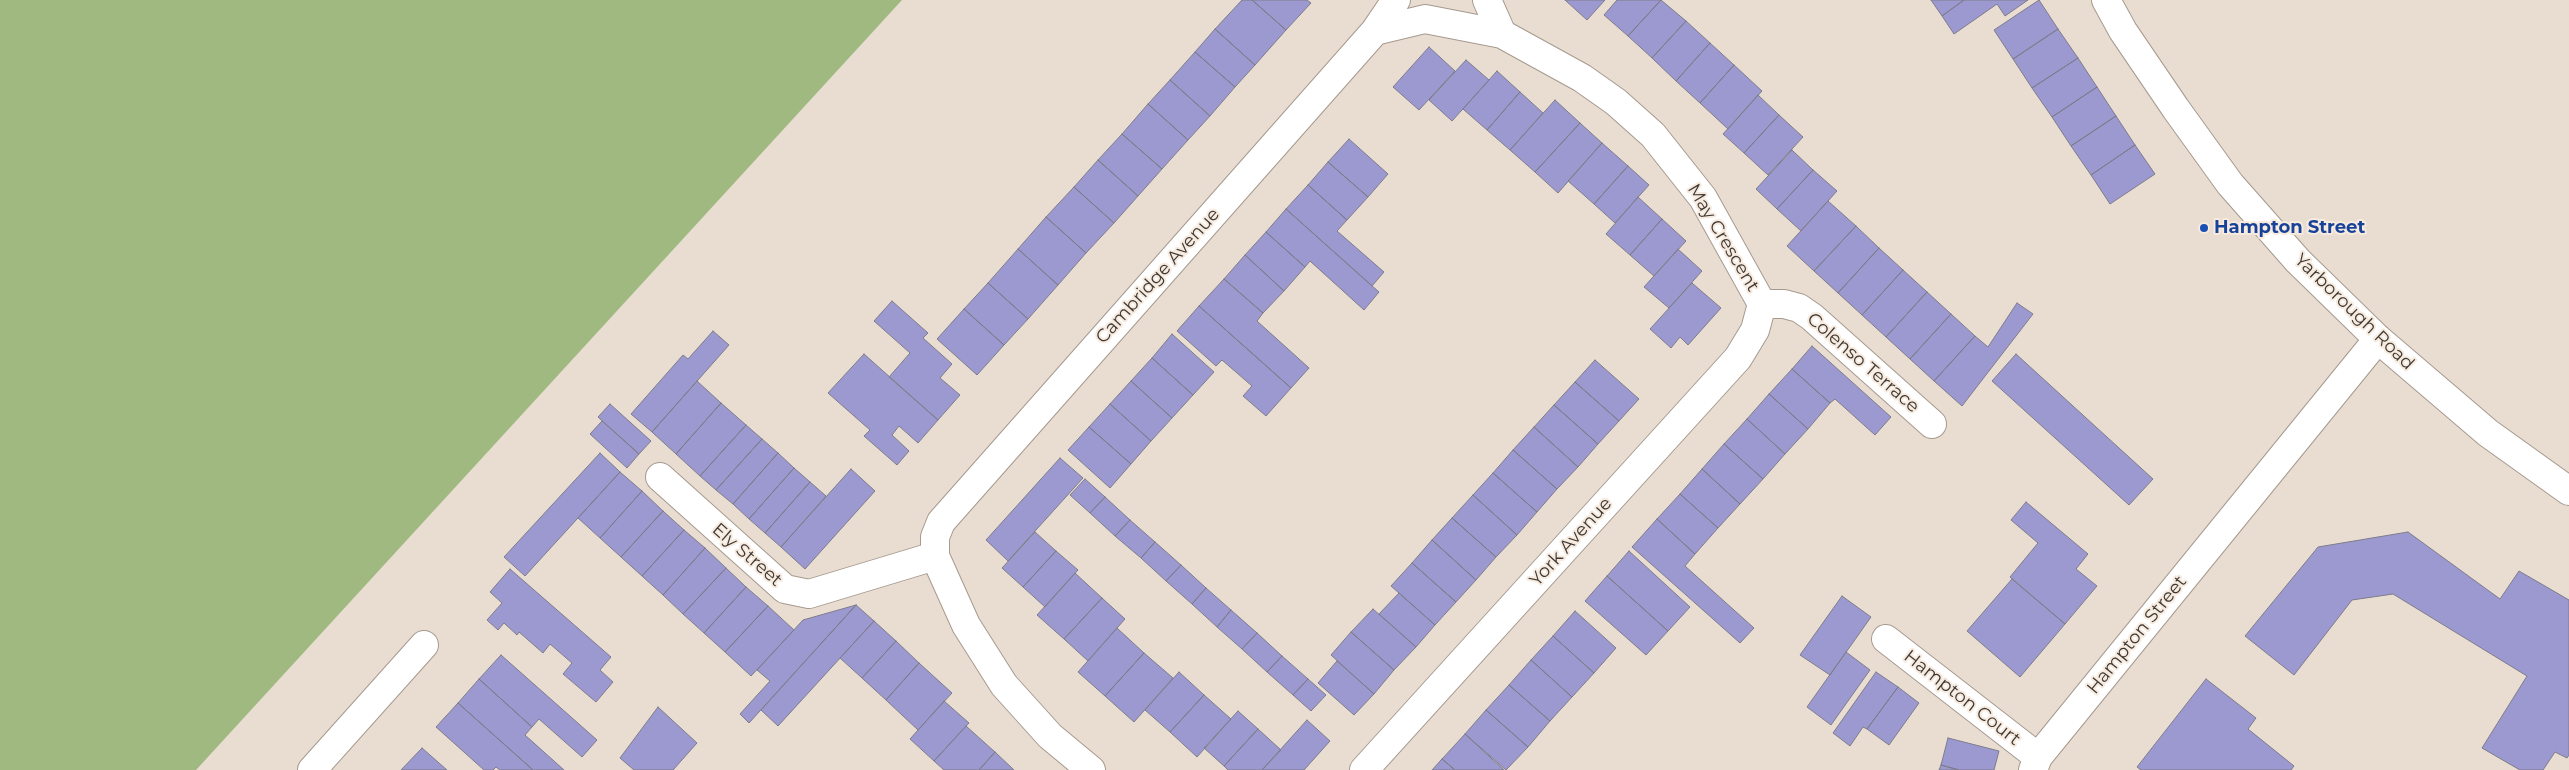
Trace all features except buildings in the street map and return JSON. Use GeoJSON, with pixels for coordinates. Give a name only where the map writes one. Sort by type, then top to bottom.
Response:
{"type":"FeatureCollection","features":[{"type":"Feature","properties":{"kind":"street","name":"Cambridge Avenue"},"geometry":{"type":"LineString","coordinates":[[935,556],[934,537],[941,522],[1375,31],[1396,0]]}},
{"type":"Feature","properties":{"kind":"street"},"geometry":{"type":"LineString","coordinates":[[1487,0],[1502,34]]}},
{"type":"Feature","properties":{"kind":"street","name":"Yarborough Road"},"geometry":{"type":"LineString","coordinates":[[2106,0],[2123,31],[2230,184],[2298,261],[2378,339],[2488,433],[2569,491]]}},
{"type":"Feature","properties":{"kind":"street","name":"May Crescent"},"geometry":{"type":"LineString","coordinates":[[1375,31],[1425,19],[1502,34],[1582,78],[1616,102],[1653,135],[1703,198],[1762,304]]}},
{"type":"Feature","properties":{"kind":"street","name":"Colenso Terrace"},"geometry":{"type":"LineString","coordinates":[[1762,304],[1784,304],[1799,308],[1812,317],[1932,424]]}},
{"type":"Feature","properties":{"kind":"street","name":"York Avenue"},"geometry":{"type":"LineString","coordinates":[[1364,770],[1738,358],[1756,330],[1762,304]]}},
{"type":"Feature","properties":{"kind":"street","name":"Hampton Street"},"geometry":{"type":"LineString","coordinates":[[2035,763],[2378,339]]}},
{"type":"Feature","properties":{"kind":"street","name":"Ely Street"},"geometry":{"type":"LineString","coordinates":[[660,477],[785,589],[809,594],[935,556]]}},
{"type":"Feature","properties":{"kind":"street"},"geometry":{"type":"LineString","coordinates":[[935,556],[966,625],[1004,684],[1050,736],[1091,770]]}},
{"type":"Feature","properties":{"kind":"street","name":"Hampton Court"},"geometry":{"type":"LineString","coordinates":[[1886,639],[2035,763]]}},
{"type":"Feature","properties":{"kind":"street"},"geometry":{"type":"LineString","coordinates":[[312,770],[424,645]]}},
{"type":"Feature","properties":{"kind":"green space"},"geometry":{"type":"Polygon","coordinates":[[[0,0],[902,0],[196,770],[0,770],[0,0]]]}},
{"type":"Feature","properties":{"kind":"place","name":"Hampton Street"},"geometry":{"type":"Point","coordinates":[2204,228]}}]}
